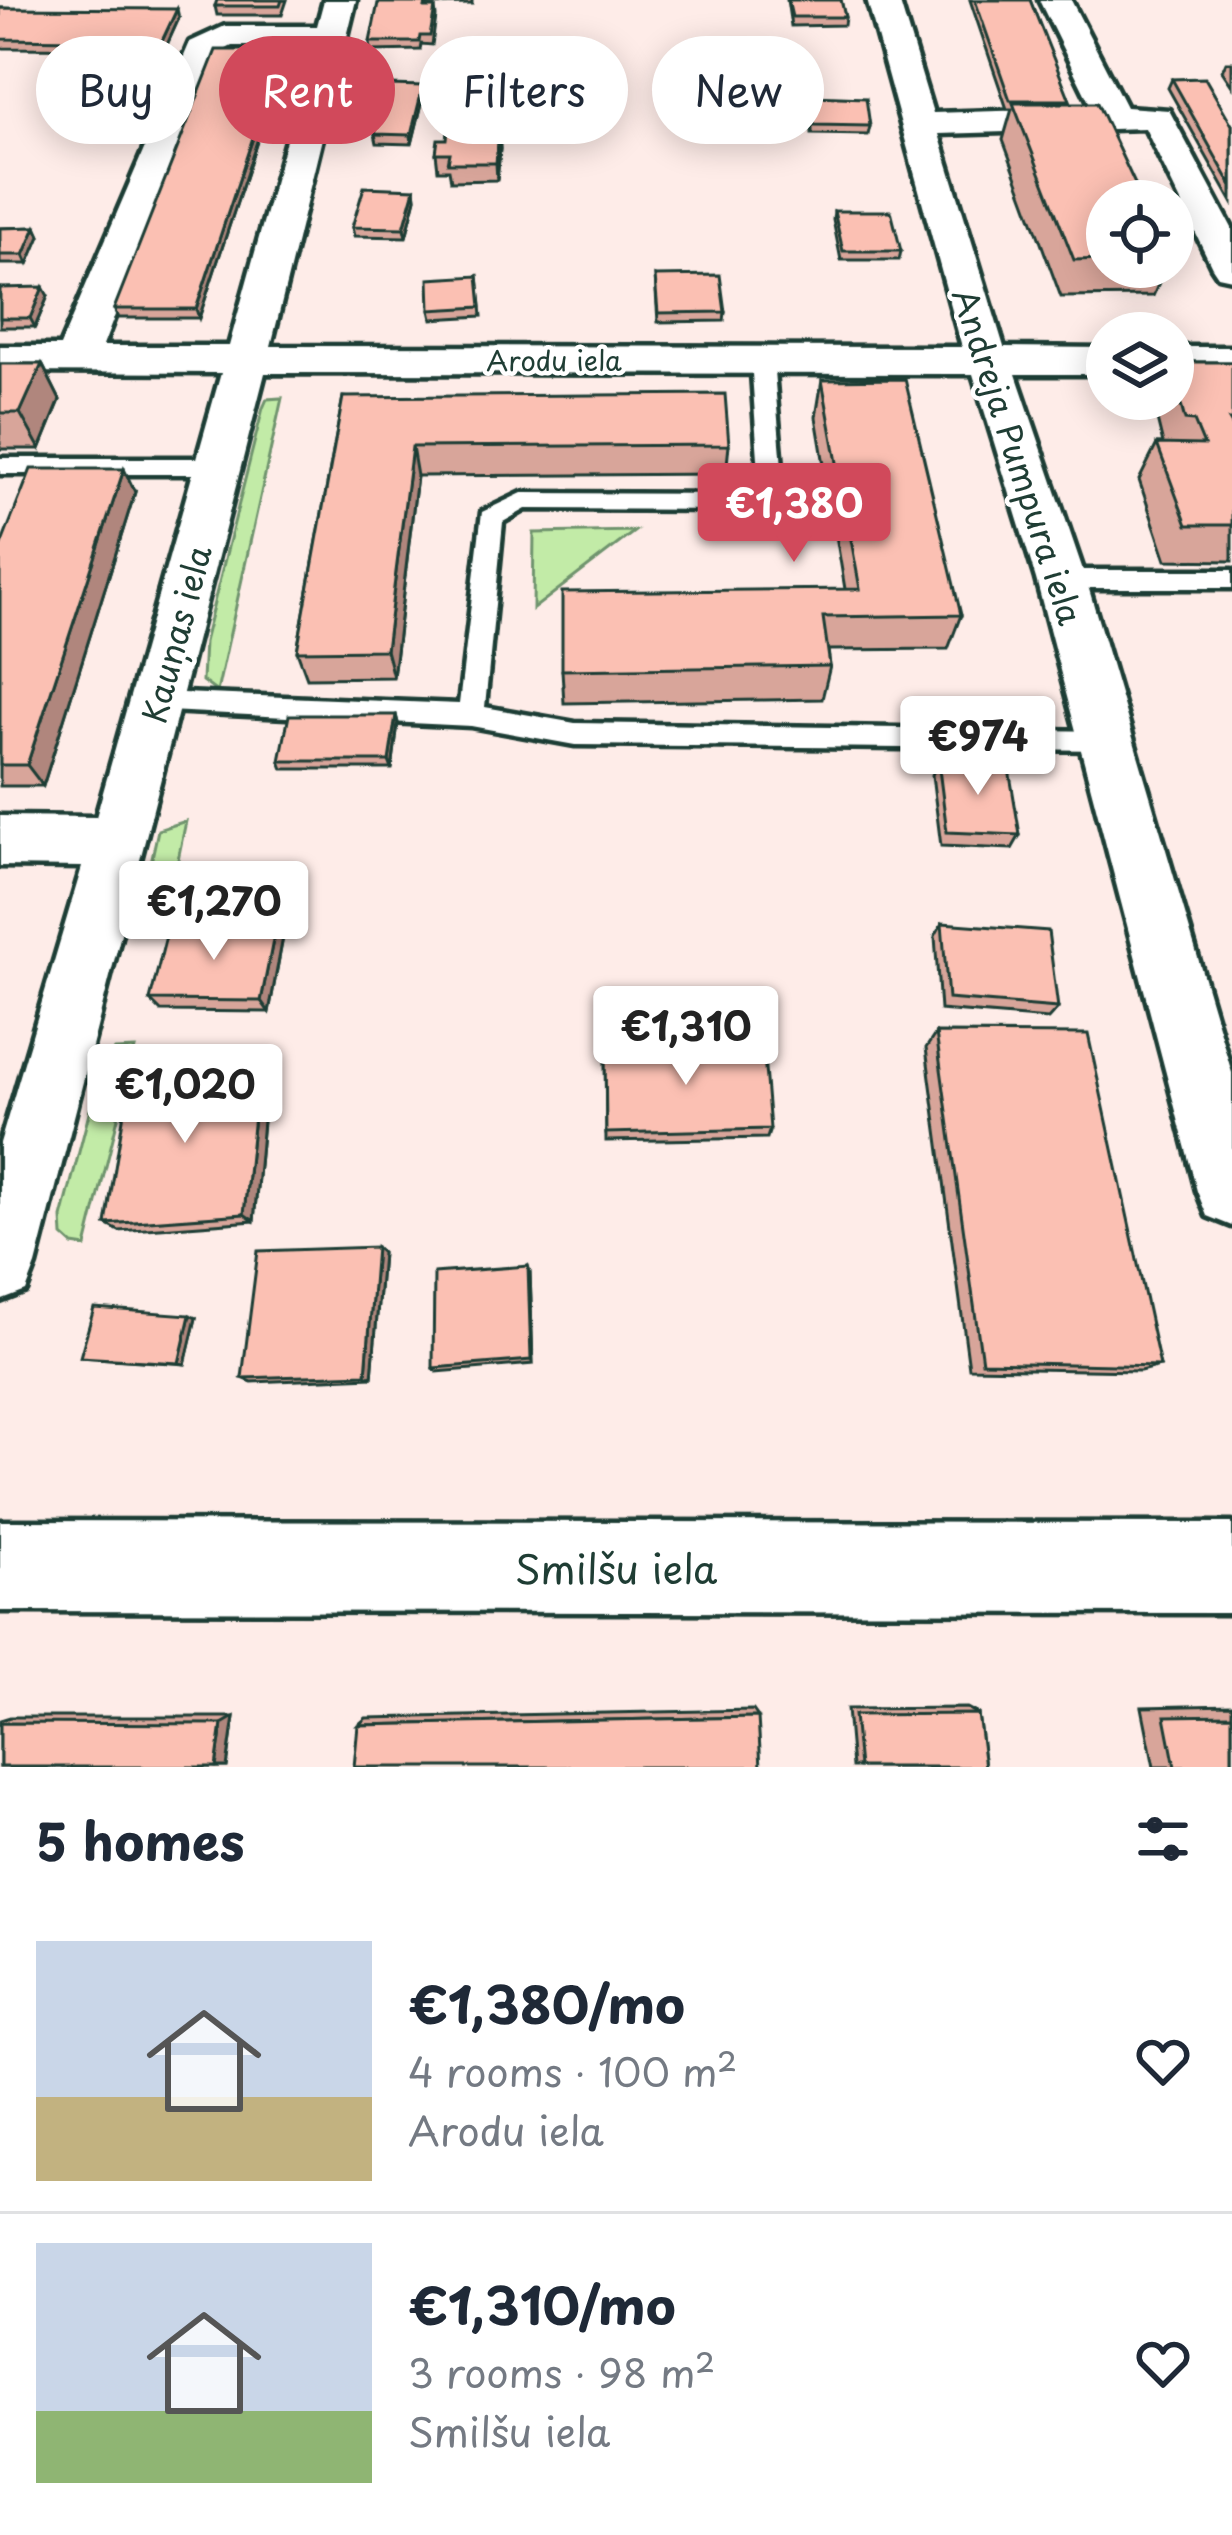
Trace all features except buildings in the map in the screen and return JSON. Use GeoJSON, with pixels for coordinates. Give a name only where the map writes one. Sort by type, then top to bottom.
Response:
{"type":"FeatureCollection","features":[{"type":"Feature","properties":{"kind":"street","name":"Andreja Pumpura iela"},"geometry":{"type":"LineString","coordinates":[[883,0],[986,358],[1002,389],[1061,579],[1232,1191]]}},
{"type":"Feature","properties":{"kind":"street"},"geometry":{"type":"LineString","coordinates":[[1055,0],[1114,118]]}},
{"type":"Feature","properties":{"kind":"street"},"geometry":{"type":"LineString","coordinates":[[76,359],[202,49],[225,36],[335,18]]}},
{"type":"Feature","properties":{"kind":"street","name":"Kauņas iela"},"geometry":{"type":"LineString","coordinates":[[0,1265],[158,703],[335,18]]}},
{"type":"Feature","properties":{"kind":"street"},"geometry":{"type":"LineString","coordinates":[[917,124],[1157,117],[1232,268]]}},
{"type":"Feature","properties":{"kind":"street","name":"Arodu iela"},"geometry":{"type":"LineString","coordinates":[[0,359],[1086,360]]}},
{"type":"Feature","properties":{"kind":"street"},"geometry":{"type":"LineString","coordinates":[[1194,361],[1232,360]]}},
{"type":"Feature","properties":{"kind":"street"},"geometry":{"type":"LineString","coordinates":[[0,842],[118,842]]}},
{"type":"Feature","properties":{"kind":"street","name":"Smilšu iela"},"geometry":{"type":"LineString","coordinates":[[0,1566],[1232,1568]]}},
{"type":"Feature","properties":{"kind":"lane"},"geometry":{"type":"LineString","coordinates":[[470,715],[491,518],[522,501],[747,502],[772,491],[761,359]]}},
{"type":"Feature","properties":{"kind":"lane"},"geometry":{"type":"LineString","coordinates":[[0,466],[36,476],[218,466]]}},
{"type":"Feature","properties":{"kind":"lane"},"geometry":{"type":"LineString","coordinates":[[1061,579],[1232,579]]}},
{"type":"Feature","properties":{"kind":"lane"},"geometry":{"type":"LineString","coordinates":[[158,703],[470,715],[572,734],[1104,742]]}},
{"type":"Feature","properties":{"kind":"green space"},"geometry":{"type":"Polygon","coordinates":[[[282,398],[217,692],[202,681],[204,642],[263,408],[267,399],[282,398]]]}},
{"type":"Feature","properties":{"kind":"green space"},"geometry":{"type":"Polygon","coordinates":[[[635,531],[533,609],[534,533],[635,531]]]}},
{"type":"Feature","properties":{"kind":"green space"},"geometry":{"type":"Polygon","coordinates":[[[186,821],[165,922],[140,913],[158,830],[186,821]]]}},
{"type":"Feature","properties":{"kind":"green space"},"geometry":{"type":"Polygon","coordinates":[[[135,1049],[86,1247],[73,1245],[63,1236],[62,1218],[102,1063],[115,1050],[135,1049]]]}}]}
